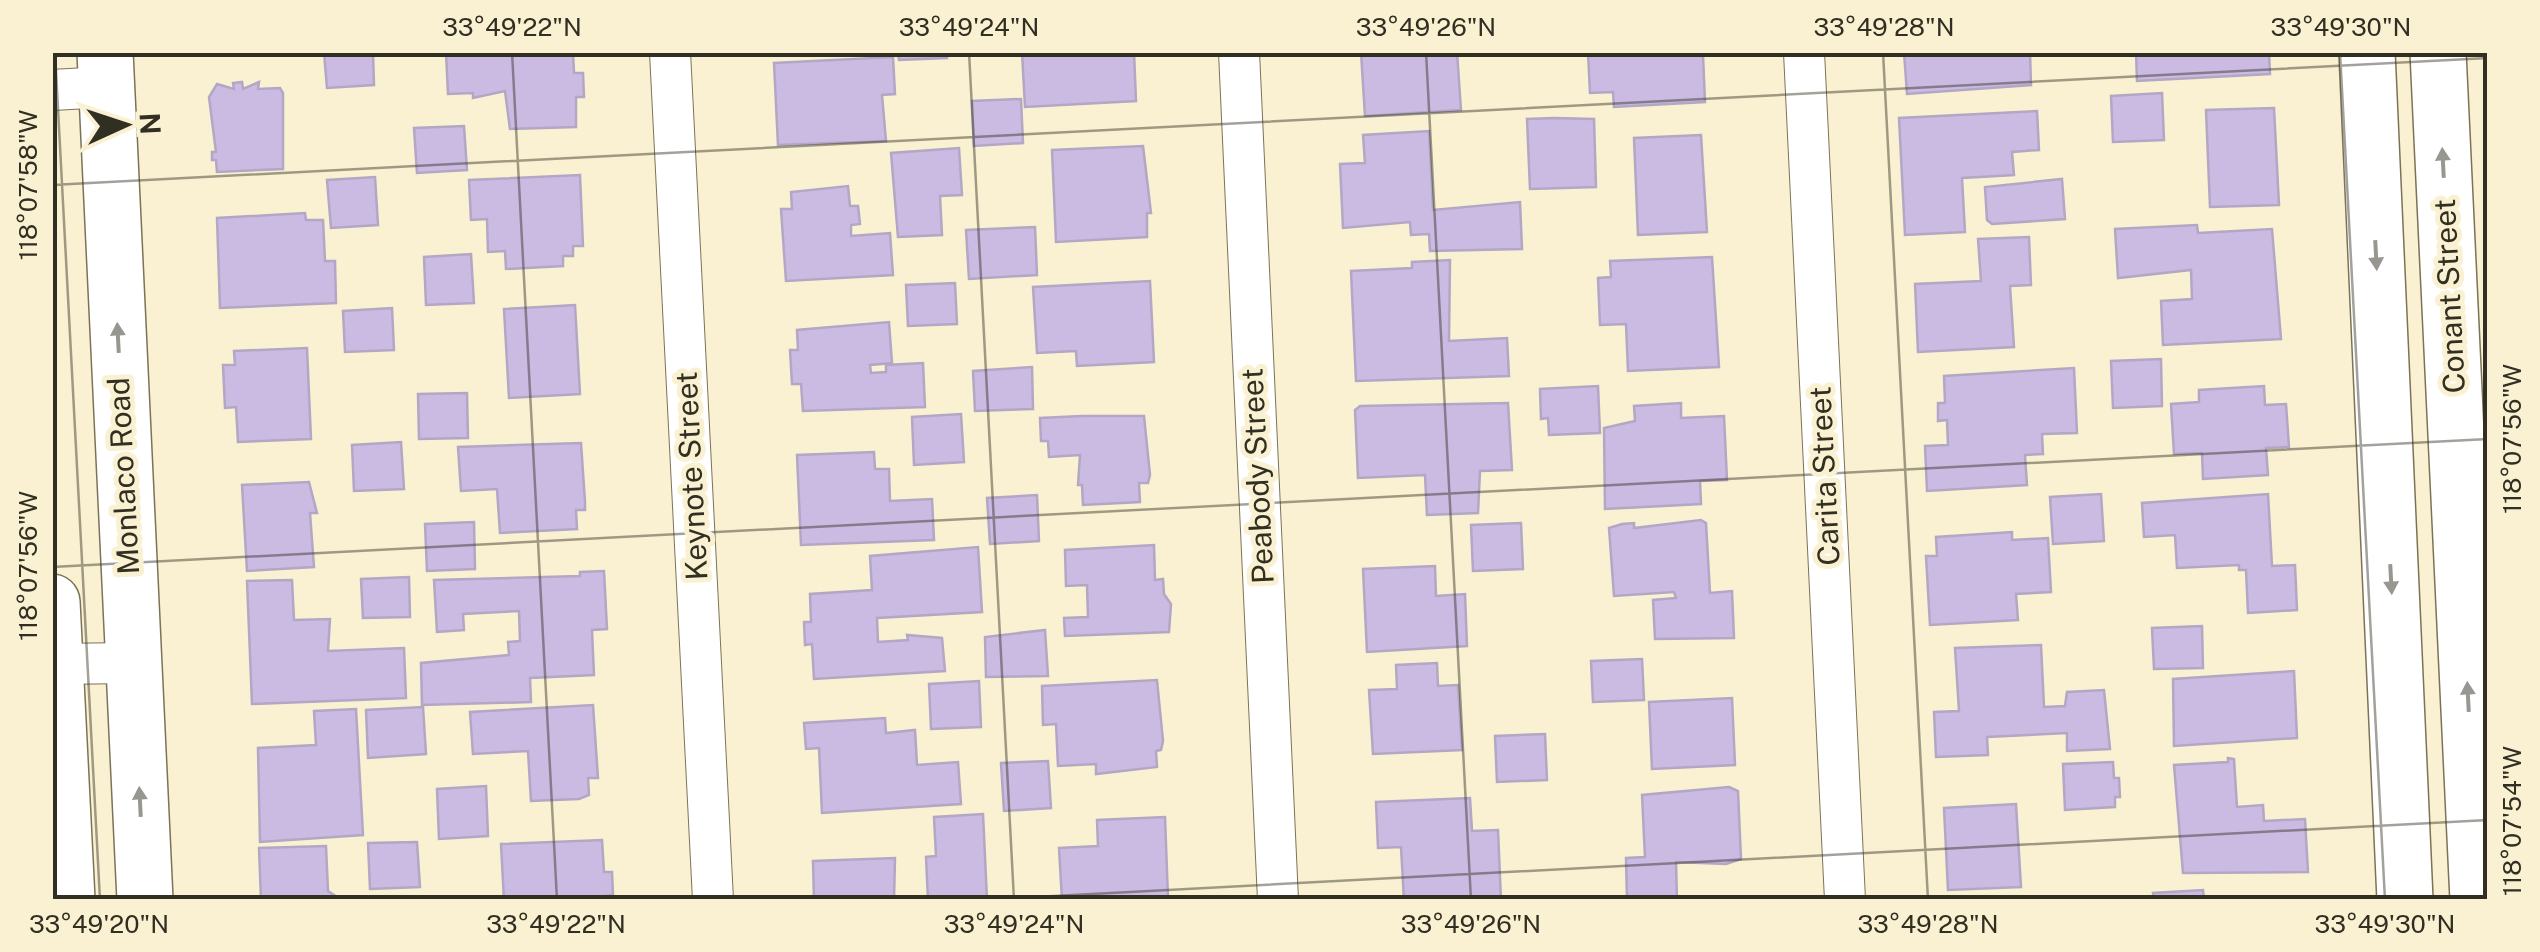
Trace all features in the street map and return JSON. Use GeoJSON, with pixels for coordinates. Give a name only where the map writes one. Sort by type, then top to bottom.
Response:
{"type":"FeatureCollection","features":[{"type":"Feature","properties":{"kind":"street","name":"Keynote Street"},"geometry":{"type":"LineString","coordinates":[[670,52],[714,900]]}},
{"type":"Feature","properties":{"kind":"street","name":"Peabody Street"},"geometry":{"type":"LineString","coordinates":[[1238,52],[1278,900]]}},
{"type":"Feature","properties":{"kind":"street","name":"Carita Street"},"geometry":{"type":"LineString","coordinates":[[1804,52],[1845,900]]}},
{"type":"Feature","properties":{"kind":"street"},"geometry":{"type":"LineString","coordinates":[[2367,52],[2405,900]]}},
{"type":"Feature","properties":{"kind":"street","name":"Conant Street"},"geometry":{"type":"LineString","coordinates":[[2438,52],[2478,900]]}},
{"type":"Feature","properties":{"kind":"street"},"geometry":{"type":"LineString","coordinates":[[52,90],[105,70]]}},
{"type":"Feature","properties":{"kind":"street","name":"Monlaco Road"},"geometry":{"type":"LineString","coordinates":[[105,70],[145,900]]}},
{"type":"Feature","properties":{"kind":"street"},"geometry":{"type":"LineString","coordinates":[[52,602],[67,900]]}},
{"type":"Feature","properties":{"kind":"street"},"geometry":{"type":"LineString","coordinates":[[54,664],[133,663]]}},
{"type":"Feature","properties":{"kind":"building"},"geometry":{"type":"Polygon","coordinates":[[[324,52],[373,52],[374,85],[327,88],[324,52]]]}},
{"type":"Feature","properties":{"kind":"building"},"geometry":{"type":"Polygon","coordinates":[[[446,52],[573,52],[574,73],[583,73],[584,97],[576,97],[576,127],[510,129],[505,91],[473,98],[473,93],[448,94],[446,52]]]}},
{"type":"Feature","properties":{"kind":"building"},"geometry":{"type":"Polygon","coordinates":[[[898,52],[947,52],[947,58],[899,60],[898,52]]]}},
{"type":"Feature","properties":{"kind":"building"},"geometry":{"type":"Polygon","coordinates":[[[1022,52],[1134,52],[1136,101],[1025,107],[1022,52]]]}},
{"type":"Feature","properties":{"kind":"building"},"geometry":{"type":"Polygon","coordinates":[[[1361,52],[1457,52],[1461,110],[1365,116],[1361,52]]]}},
{"type":"Feature","properties":{"kind":"building"},"geometry":{"type":"Polygon","coordinates":[[[1588,52],[1703,55],[1705,102],[1614,107],[1613,92],[1590,93],[1588,52]]]}},
{"type":"Feature","properties":{"kind":"building"},"geometry":{"type":"Polygon","coordinates":[[[1904,52],[2030,52],[2031,85],[1907,94],[1904,52]]]}},
{"type":"Feature","properties":{"kind":"building"},"geometry":{"type":"Polygon","coordinates":[[[2136,52],[2269,52],[2270,74],[2137,81],[2136,52]]]}},
{"type":"Feature","properties":{"kind":"building"},"geometry":{"type":"Polygon","coordinates":[[[893,57],[895,94],[882,95],[886,141],[778,145],[774,63],[893,57]]]}},
{"type":"Feature","properties":{"kind":"building"},"geometry":{"type":"Polygon","coordinates":[[[242,82],[243,89],[259,82],[258,89],[280,88],[283,93],[283,169],[217,172],[216,160],[212,160],[212,152],[216,152],[209,97],[217,84],[234,89],[233,83],[242,82]]]}},
{"type":"Feature","properties":{"kind":"building"},"geometry":{"type":"Polygon","coordinates":[[[2162,93],[2164,140],[2113,142],[2111,96],[2162,93]]]}},
{"type":"Feature","properties":{"kind":"building"},"geometry":{"type":"Polygon","coordinates":[[[1021,99],[1023,143],[974,146],[972,101],[1021,99]]]}},
{"type":"Feature","properties":{"kind":"building"},"geometry":{"type":"Polygon","coordinates":[[[2274,108],[2279,205],[2210,207],[2206,110],[2274,108]]]}},
{"type":"Feature","properties":{"kind":"building"},"geometry":{"type":"Polygon","coordinates":[[[2037,111],[2039,150],[2012,152],[2014,175],[1962,178],[1965,232],[1905,235],[1899,118],[2037,111]]]}},
{"type":"Feature","properties":{"kind":"building"},"geometry":{"type":"Polygon","coordinates":[[[1527,119],[1594,119],[1596,187],[1530,189],[1527,119]]]}},
{"type":"Feature","properties":{"kind":"building"},"geometry":{"type":"Polygon","coordinates":[[[464,126],[467,170],[417,173],[414,128],[464,126]]]}},
{"type":"Feature","properties":{"kind":"building"},"geometry":{"type":"Polygon","coordinates":[[[1429,131],[1433,210],[1520,202],[1522,249],[1430,251],[1429,234],[1411,235],[1410,222],[1343,228],[1340,164],[1365,163],[1363,135],[1429,131]]]}},
{"type":"Feature","properties":{"kind":"building"},"geometry":{"type":"Polygon","coordinates":[[[1701,135],[1707,232],[1638,235],[1634,138],[1701,135]]]}},
{"type":"Feature","properties":{"kind":"building"},"geometry":{"type":"Polygon","coordinates":[[[1143,146],[1151,213],[1147,213],[1147,237],[1056,242],[1052,150],[1143,146]]]}},
{"type":"Feature","properties":{"kind":"building"},"geometry":{"type":"Polygon","coordinates":[[[959,148],[962,195],[940,196],[942,235],[898,237],[891,153],[959,148]]]}},
{"type":"Feature","properties":{"kind":"building"},"geometry":{"type":"Polygon","coordinates":[[[580,175],[583,246],[573,246],[573,256],[563,256],[563,266],[506,269],[505,251],[488,252],[487,219],[471,220],[469,180],[580,175]]]}},
{"type":"Feature","properties":{"kind":"building"},"geometry":{"type":"Polygon","coordinates":[[[375,177],[378,225],[331,228],[327,180],[375,177]]]}},
{"type":"Feature","properties":{"kind":"building"},"geometry":{"type":"Polygon","coordinates":[[[2062,179],[2065,219],[1992,224],[1987,220],[1985,187],[2062,179]]]}},
{"type":"Feature","properties":{"kind":"building"},"geometry":{"type":"Polygon","coordinates":[[[848,186],[850,206],[858,206],[860,224],[851,225],[851,236],[890,233],[893,275],[786,281],[781,209],[792,209],[791,192],[848,186]]]}},
{"type":"Feature","properties":{"kind":"building"},"geometry":{"type":"Polygon","coordinates":[[[305,213],[306,220],[323,220],[325,261],[335,261],[336,303],[220,308],[217,218],[305,213]]]}},
{"type":"Feature","properties":{"kind":"building"},"geometry":{"type":"Polygon","coordinates":[[[2197,225],[2198,233],[2272,229],[2281,339],[2163,345],[2161,301],[2192,299],[2191,270],[2118,278],[2115,229],[2197,225]]]}},
{"type":"Feature","properties":{"kind":"building"},"geometry":{"type":"Polygon","coordinates":[[[1035,227],[1037,275],[969,279],[966,230],[1035,227]]]}},
{"type":"Feature","properties":{"kind":"building"},"geometry":{"type":"Polygon","coordinates":[[[2029,237],[2031,285],[2010,286],[2014,347],[1918,352],[1915,284],[1981,281],[1978,239],[2029,237]]]}},
{"type":"Feature","properties":{"kind":"building"},"geometry":{"type":"Polygon","coordinates":[[[471,254],[474,303],[426,305],[424,257],[471,254]]]}},
{"type":"Feature","properties":{"kind":"building"},"geometry":{"type":"Polygon","coordinates":[[[1712,257],[1719,367],[1628,371],[1626,324],[1600,325],[1598,278],[1611,277],[1610,261],[1712,257]]]}},
{"type":"Feature","properties":{"kind":"building"},"geometry":{"type":"Polygon","coordinates":[[[1450,260],[1449,341],[1507,338],[1509,376],[1356,381],[1351,271],[1412,268],[1412,262],[1450,260]]]}},
{"type":"Feature","properties":{"kind":"building"},"geometry":{"type":"Polygon","coordinates":[[[1150,281],[1154,362],[1077,366],[1076,351],[1037,353],[1033,287],[1150,281]]]}},
{"type":"Feature","properties":{"kind":"building"},"geometry":{"type":"Polygon","coordinates":[[[955,283],[957,324],[908,326],[906,285],[955,283]]]}},
{"type":"Feature","properties":{"kind":"building"},"geometry":{"type":"Polygon","coordinates":[[[575,305],[580,394],[509,398],[504,309],[575,305]]]}},
{"type":"Feature","properties":{"kind":"building"},"geometry":{"type":"Polygon","coordinates":[[[392,308],[394,350],[345,352],[343,311],[392,308]]]}},
{"type":"Feature","properties":{"kind":"building"},"geometry":{"type":"Polygon","coordinates":[[[889,322],[892,363],[870,365],[871,373],[886,372],[886,365],[923,363],[925,407],[803,411],[801,384],[792,384],[790,350],[798,350],[797,330],[889,322]]]}},
{"type":"Feature","properties":{"kind":"building"},"geometry":{"type":"Polygon","coordinates":[[[307,348],[311,439],[238,442],[236,407],[225,408],[223,365],[235,365],[234,351],[307,348]]]}},
{"type":"Feature","properties":{"kind":"building"},"geometry":{"type":"Polygon","coordinates":[[[2161,359],[2162,406],[2113,408],[2111,361],[2161,359]]]}},
{"type":"Feature","properties":{"kind":"building"},"geometry":{"type":"Polygon","coordinates":[[[1032,367],[1033,409],[975,411],[973,371],[1032,367]]]}},
{"type":"Feature","properties":{"kind":"building"},"geometry":{"type":"Polygon","coordinates":[[[2074,368],[2077,433],[2042,434],[2043,454],[2025,455],[2027,485],[1927,491],[1925,446],[1948,445],[1947,420],[1938,421],[1938,403],[1945,403],[1944,376],[2074,368]]]}},
{"type":"Feature","properties":{"kind":"building"},"geometry":{"type":"Polygon","coordinates":[[[1598,386],[1600,433],[1549,435],[1548,418],[1541,419],[1540,389],[1598,386]]]}},
{"type":"Feature","properties":{"kind":"building"},"geometry":{"type":"Polygon","coordinates":[[[2264,386],[2265,405],[2286,404],[2289,447],[2266,448],[2268,475],[2203,479],[2202,453],[2174,454],[2171,404],[2199,402],[2199,390],[2264,386]]]}},
{"type":"Feature","properties":{"kind":"building"},"geometry":{"type":"Polygon","coordinates":[[[467,393],[468,438],[419,439],[418,394],[467,393]]]}},
{"type":"Feature","properties":{"kind":"building"},"geometry":{"type":"Polygon","coordinates":[[[1508,403],[1512,470],[1480,471],[1478,513],[1427,515],[1425,475],[1358,478],[1355,410],[1360,406],[1508,403]]]}},
{"type":"Feature","properties":{"kind":"building"},"geometry":{"type":"Polygon","coordinates":[[[1681,403],[1681,418],[1724,416],[1727,480],[1700,481],[1701,504],[1605,509],[1604,428],[1635,421],[1634,406],[1681,403]]]}},
{"type":"Feature","properties":{"kind":"building"},"geometry":{"type":"Polygon","coordinates":[[[961,414],[964,462],[914,465],[912,417],[961,414]]]}},
{"type":"Feature","properties":{"kind":"building"},"geometry":{"type":"Polygon","coordinates":[[[1144,416],[1150,475],[1148,483],[1139,483],[1140,502],[1083,505],[1082,485],[1078,485],[1080,455],[1049,457],[1048,441],[1041,441],[1040,418],[1144,416]]]}},
{"type":"Feature","properties":{"kind":"building"},"geometry":{"type":"Polygon","coordinates":[[[401,442],[404,489],[354,491],[352,445],[401,442]]]}},
{"type":"Feature","properties":{"kind":"building"},"geometry":{"type":"Polygon","coordinates":[[[581,443],[585,510],[576,510],[577,529],[500,533],[497,489],[461,491],[458,447],[581,443]]]}},
{"type":"Feature","properties":{"kind":"building"},"geometry":{"type":"Polygon","coordinates":[[[874,452],[875,469],[889,469],[890,501],[932,499],[934,540],[801,545],[797,455],[874,452]]]}},
{"type":"Feature","properties":{"kind":"building"},"geometry":{"type":"Polygon","coordinates":[[[309,482],[317,513],[310,513],[314,567],[247,571],[242,485],[309,482]]]}},
{"type":"Feature","properties":{"kind":"building"},"geometry":{"type":"Polygon","coordinates":[[[2101,494],[2104,541],[2053,544],[2050,497],[2101,494]]]}},
{"type":"Feature","properties":{"kind":"building"},"geometry":{"type":"Polygon","coordinates":[[[2268,494],[2272,566],[2295,565],[2297,610],[2248,613],[2246,570],[2239,570],[2239,565],[2177,568],[2175,535],[2144,537],[2142,503],[2268,494]]]}},
{"type":"Feature","properties":{"kind":"building"},"geometry":{"type":"Polygon","coordinates":[[[1037,495],[1039,541],[990,544],[987,498],[1037,495]]]}},
{"type":"Feature","properties":{"kind":"building"},"geometry":{"type":"Polygon","coordinates":[[[1701,520],[1706,523],[1710,593],[1732,591],[1734,638],[1655,639],[1653,600],[1676,598],[1674,592],[1614,596],[1609,528],[1701,520]]]}},
{"type":"Feature","properties":{"kind":"building"},"geometry":{"type":"Polygon","coordinates":[[[474,522],[475,569],[427,571],[425,524],[474,522]]]}},
{"type":"Feature","properties":{"kind":"building"},"geometry":{"type":"Polygon","coordinates":[[[1521,523],[1523,569],[1473,571],[1471,525],[1521,523]]]}},
{"type":"Feature","properties":{"kind":"building"},"geometry":{"type":"Polygon","coordinates":[[[2012,532],[2012,540],[2048,538],[2051,592],[2016,594],[2018,620],[1930,625],[1926,556],[1937,556],[1936,537],[2012,532]]]}},
{"type":"Feature","properties":{"kind":"building"},"geometry":{"type":"Polygon","coordinates":[[[1154,545],[1155,580],[1163,579],[1164,594],[1171,604],[1169,632],[1065,636],[1064,618],[1088,617],[1087,585],[1066,586],[1065,550],[1154,545]]]}},
{"type":"Feature","properties":{"kind":"building"},"geometry":{"type":"Polygon","coordinates":[[[978,547],[982,612],[877,618],[878,642],[908,640],[907,635],[942,638],[945,671],[814,679],[812,644],[805,645],[804,622],[811,622],[810,594],[872,590],[870,556],[978,547]]]}},
{"type":"Feature","properties":{"kind":"building"},"geometry":{"type":"Polygon","coordinates":[[[1435,566],[1436,596],[1465,594],[1467,646],[1367,652],[1363,569],[1435,566]]]}},
{"type":"Feature","properties":{"kind":"building"},"geometry":{"type":"Polygon","coordinates":[[[604,571],[607,629],[592,630],[594,675],[530,678],[531,702],[422,705],[421,663],[509,655],[508,642],[520,641],[519,611],[463,614],[464,630],[437,632],[434,580],[580,576],[580,572],[604,571]]]}},
{"type":"Feature","properties":{"kind":"building"},"geometry":{"type":"Polygon","coordinates":[[[409,577],[410,617],[363,618],[361,579],[409,577]]]}},
{"type":"Feature","properties":{"kind":"building"},"geometry":{"type":"Polygon","coordinates":[[[292,580],[294,620],[330,619],[328,651],[404,648],[406,698],[252,704],[247,581],[292,580]]]}},
{"type":"Feature","properties":{"kind":"building"},"geometry":{"type":"Polygon","coordinates":[[[2202,626],[2203,668],[2154,669],[2152,628],[2202,626]]]}},
{"type":"Feature","properties":{"kind":"building"},"geometry":{"type":"Polygon","coordinates":[[[1045,630],[1048,676],[986,677],[985,637],[1045,630]]]}},
{"type":"Feature","properties":{"kind":"building"},"geometry":{"type":"Polygon","coordinates":[[[2041,645],[2044,707],[2065,706],[2067,692],[2104,690],[2110,749],[2067,751],[2067,733],[1987,737],[1988,755],[1936,757],[1934,712],[1959,711],[1955,648],[2041,645]]]}},
{"type":"Feature","properties":{"kind":"building"},"geometry":{"type":"Polygon","coordinates":[[[1642,659],[1644,700],[1593,702],[1591,661],[1642,659]]]}},
{"type":"Feature","properties":{"kind":"building"},"geometry":{"type":"Polygon","coordinates":[[[1437,663],[1438,686],[1458,685],[1462,750],[1373,754],[1369,690],[1397,689],[1396,665],[1437,663]]]}},
{"type":"Feature","properties":{"kind":"building"},"geometry":{"type":"Polygon","coordinates":[[[2294,671],[2297,738],[2174,746],[2173,679],[2294,671]]]}},
{"type":"Feature","properties":{"kind":"building"},"geometry":{"type":"Polygon","coordinates":[[[1157,680],[1163,741],[1161,750],[1156,751],[1157,767],[1096,774],[1096,764],[1058,766],[1056,724],[1043,725],[1042,686],[1157,680]]]}},
{"type":"Feature","properties":{"kind":"building"},"geometry":{"type":"Polygon","coordinates":[[[979,681],[981,727],[931,729],[929,684],[979,681]]]}},
{"type":"Feature","properties":{"kind":"building"},"geometry":{"type":"Polygon","coordinates":[[[1732,698],[1735,765],[1652,769],[1649,702],[1732,698]]]}},
{"type":"Feature","properties":{"kind":"building"},"geometry":{"type":"Polygon","coordinates":[[[593,705],[598,778],[588,778],[589,795],[531,801],[528,751],[473,754],[470,712],[593,705]]]}},
{"type":"Feature","properties":{"kind":"building"},"geometry":{"type":"Polygon","coordinates":[[[423,707],[426,754],[368,758],[366,710],[423,707]]]}},
{"type":"Feature","properties":{"kind":"building"},"geometry":{"type":"Polygon","coordinates":[[[356,709],[363,835],[260,842],[258,748],[316,745],[314,711],[356,709]]]}},
{"type":"Feature","properties":{"kind":"building"},"geometry":{"type":"Polygon","coordinates":[[[885,718],[886,733],[915,730],[917,765],[958,762],[961,804],[822,813],[819,748],[806,749],[804,723],[885,718]]]}},
{"type":"Feature","properties":{"kind":"building"},"geometry":{"type":"Polygon","coordinates":[[[1545,734],[1547,780],[1497,782],[1495,736],[1545,734]]]}},
{"type":"Feature","properties":{"kind":"building"},"geometry":{"type":"Polygon","coordinates":[[[2228,758],[2234,759],[2237,807],[2263,805],[2264,821],[2305,819],[2308,872],[2183,873],[2174,765],[2228,762],[2228,758]]]}},
{"type":"Feature","properties":{"kind":"building"},"geometry":{"type":"Polygon","coordinates":[[[1048,761],[1051,808],[1004,811],[1001,763],[1048,761]]]}},
{"type":"Feature","properties":{"kind":"building"},"geometry":{"type":"Polygon","coordinates":[[[2113,762],[2120,797],[2115,797],[2115,807],[2065,810],[2063,764],[2113,762]]]}},
{"type":"Feature","properties":{"kind":"building"},"geometry":{"type":"Polygon","coordinates":[[[486,786],[488,836],[439,839],[437,789],[486,786]]]}},
{"type":"Feature","properties":{"kind":"building"},"geometry":{"type":"Polygon","coordinates":[[[1729,787],[1738,791],[1741,859],[1726,864],[1676,862],[1677,900],[1627,900],[1626,858],[1645,857],[1642,795],[1729,787]]]}},
{"type":"Feature","properties":{"kind":"building"},"geometry":{"type":"Polygon","coordinates":[[[1470,798],[1472,831],[1498,830],[1501,900],[1404,900],[1401,847],[1378,848],[1376,802],[1470,798]]]}},
{"type":"Feature","properties":{"kind":"building"},"geometry":{"type":"Polygon","coordinates":[[[2016,804],[2021,887],[1948,890],[1944,808],[2016,804]]]}},
{"type":"Feature","properties":{"kind":"building"},"geometry":{"type":"Polygon","coordinates":[[[983,814],[987,900],[928,900],[926,857],[936,856],[934,817],[983,814]]]}},
{"type":"Feature","properties":{"kind":"building"},"geometry":{"type":"Polygon","coordinates":[[[1165,817],[1168,898],[1062,900],[1059,848],[1098,846],[1097,820],[1165,817]]]}},
{"type":"Feature","properties":{"kind":"building"},"geometry":{"type":"Polygon","coordinates":[[[602,840],[604,872],[612,872],[613,895],[604,896],[604,900],[504,900],[501,844],[602,840]]]}},
{"type":"Feature","properties":{"kind":"building"},"geometry":{"type":"Polygon","coordinates":[[[417,842],[420,887],[370,889],[368,843],[417,842]]]}},
{"type":"Feature","properties":{"kind":"building"},"geometry":{"type":"Polygon","coordinates":[[[326,846],[328,891],[340,899],[353,900],[261,900],[259,848],[326,846]]]}},
{"type":"Feature","properties":{"kind":"building"},"geometry":{"type":"Polygon","coordinates":[[[895,858],[894,900],[814,900],[813,861],[895,858]]]}},
{"type":"Feature","properties":{"kind":"building"},"geometry":{"type":"Polygon","coordinates":[[[2203,890],[2204,900],[2154,900],[2153,893],[2203,890]]]}}]}
